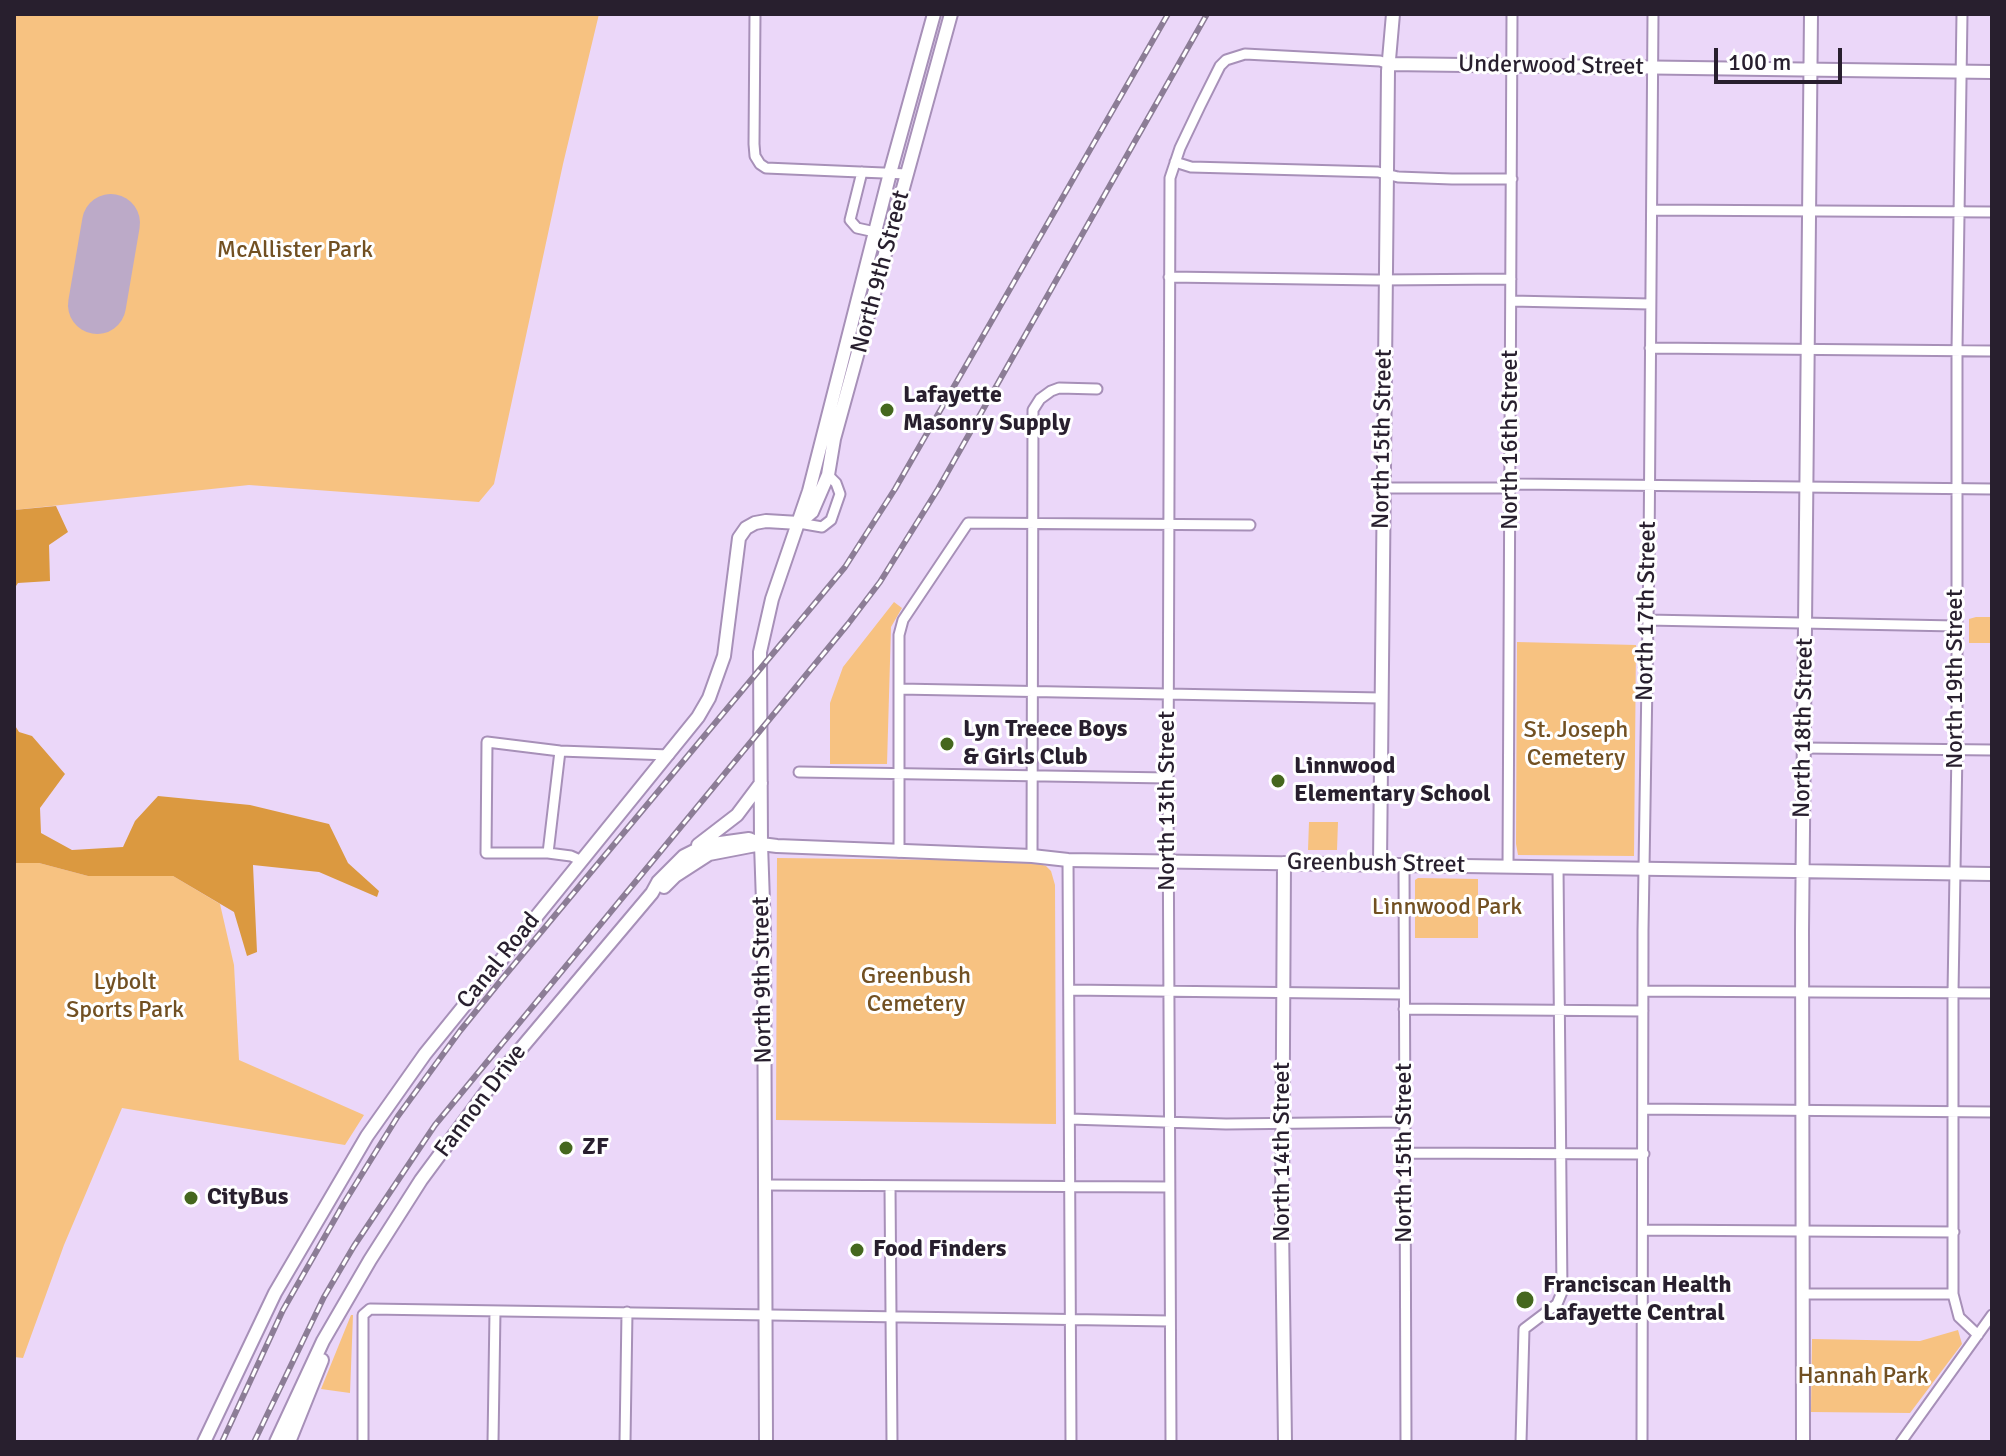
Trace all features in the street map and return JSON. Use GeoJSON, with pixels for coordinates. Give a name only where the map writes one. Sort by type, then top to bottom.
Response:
{"type":"FeatureCollection","features":[{"type":"Feature","properties":{"kind":"main road","name":"North 9th Street"},"geometry":{"type":"LineString","coordinates":[[766,1442],[760,652],[772,599],[799,523],[934,14]]}},
{"type":"Feature","properties":{"kind":"main road","name":"North 9th Street"},"geometry":{"type":"LineString","coordinates":[[799,523],[812,512],[828,475],[834,439],[951,14]]}},
{"type":"Feature","properties":{"kind":"main road","name":"North 15th Street"},"geometry":{"type":"LineString","coordinates":[[1380,864],[1382,488],[1389,64],[1393,14]]}},
{"type":"Feature","properties":{"kind":"main road","name":"North 18th Street"},"geometry":{"type":"LineString","coordinates":[[1803,1442],[1803,748],[1811,14]]}},
{"type":"Feature","properties":{"kind":"main road","name":"Underwood Street"},"geometry":{"type":"LineString","coordinates":[[1389,64],[1992,72]]}},
{"type":"Feature","properties":{"kind":"main road","name":"Canal Road"},"geometry":{"type":"LineString","coordinates":[[204,1442],[275,1293],[367,1136],[425,1054],[698,717],[716,679],[727,636],[739,538],[746,528],[755,523],[799,523]]}},
{"type":"Feature","properties":{"kind":"main road"},"geometry":{"type":"LineString","coordinates":[[692,850],[737,815],[761,783]]}},
{"type":"Feature","properties":{"kind":"main road","name":"Fannon Drive"},"geometry":{"type":"LineString","coordinates":[[276,1442],[323,1341],[370,1260],[421,1180],[478,1103],[673,865],[692,850],[718,841],[749,839],[761,844]]}},
{"type":"Feature","properties":{"kind":"main road","name":"Greenbush Street"},"geometry":{"type":"LineString","coordinates":[[761,844],[1068,860],[1992,874]]}},
{"type":"Feature","properties":{"kind":"main road","name":"Fannon Drive"},"geometry":{"type":"LineString","coordinates":[[652,893],[709,854],[761,844]]}},
{"type":"Feature","properties":{"kind":"main road","name":"North 14th Street"},"geometry":{"type":"LineString","coordinates":[[1284,863],[1285,1442]]}},
{"type":"Feature","properties":{"kind":"main road","name":"Fannon Drive"},"geometry":{"type":"LineString","coordinates":[[289,1442],[333,1326]]}},
{"type":"Feature","properties":{"kind":"street"},"geometry":{"type":"LineString","coordinates":[[755,14],[754,144],[758,161],[766,168],[907,174]]}},
{"type":"Feature","properties":{"kind":"street","name":"North 16th Street"},"geometry":{"type":"LineString","coordinates":[[1508,866],[1512,14]]}},
{"type":"Feature","properties":{"kind":"street","name":"North 17th Street"},"geometry":{"type":"LineString","coordinates":[[1642,1442],[1643,868],[1653,14]]}},
{"type":"Feature","properties":{"kind":"street","name":"North 19th Street"},"geometry":{"type":"LineString","coordinates":[[1962,14],[1957,350],[1953,1294],[1959,1317],[1978,1335]]}},
{"type":"Feature","properties":{"kind":"street","name":"Underwood Street"},"geometry":{"type":"LineString","coordinates":[[1175,162],[1200,106],[1226,60],[1245,54],[1389,64]]}},
{"type":"Feature","properties":{"kind":"street"},"geometry":{"type":"LineString","coordinates":[[1175,162],[1191,167],[1512,179]]}},
{"type":"Feature","properties":{"kind":"street","name":"North 13th Street"},"geometry":{"type":"LineString","coordinates":[[1171,1442],[1168,523],[1170,178],[1175,162]]}},
{"type":"Feature","properties":{"kind":"street"},"geometry":{"type":"LineString","coordinates":[[862,172],[850,220],[857,228],[875,232]]}},
{"type":"Feature","properties":{"kind":"street"},"geometry":{"type":"LineString","coordinates":[[1653,210],[1992,212]]}},
{"type":"Feature","properties":{"kind":"street"},"geometry":{"type":"LineString","coordinates":[[1169,277],[1511,279]]}},
{"type":"Feature","properties":{"kind":"street"},"geometry":{"type":"LineString","coordinates":[[1511,301],[1650,304]]}},
{"type":"Feature","properties":{"kind":"street"},"geometry":{"type":"LineString","coordinates":[[1650,348],[1992,351]]}},
{"type":"Feature","properties":{"kind":"street"},"geometry":{"type":"LineString","coordinates":[[1032,856],[1033,410],[1040,399],[1059,388],[1097,389]]}},
{"type":"Feature","properties":{"kind":"street"},"geometry":{"type":"LineString","coordinates":[[799,523],[822,527],[831,520],[840,494],[836,483],[828,475]]}},
{"type":"Feature","properties":{"kind":"street"},"geometry":{"type":"LineString","coordinates":[[1382,488],[1510,487],[1516,484],[1992,489]]}},
{"type":"Feature","properties":{"kind":"street"},"geometry":{"type":"LineString","coordinates":[[899,852],[899,635],[903,620],[968,523],[1032,521],[1250,525]]}},
{"type":"Feature","properties":{"kind":"street"},"geometry":{"type":"LineString","coordinates":[[1647,620],[1956,626]]}},
{"type":"Feature","properties":{"kind":"street"},"geometry":{"type":"LineString","coordinates":[[899,689],[1381,698]]}},
{"type":"Feature","properties":{"kind":"street"},"geometry":{"type":"LineString","coordinates":[[582,861],[548,853],[486,853],[487,742],[560,751],[669,755]]}},
{"type":"Feature","properties":{"kind":"street"},"geometry":{"type":"LineString","coordinates":[[1803,748],[1992,750]]}},
{"type":"Feature","properties":{"kind":"street"},"geometry":{"type":"LineString","coordinates":[[548,853],[560,751]]}},
{"type":"Feature","properties":{"kind":"street"},"geometry":{"type":"LineString","coordinates":[[799,772],[1168,778]]}},
{"type":"Feature","properties":{"kind":"street"},"geometry":{"type":"LineString","coordinates":[[1068,860],[1071,1442]]}},
{"type":"Feature","properties":{"kind":"street","name":"North 15th Street"},"geometry":{"type":"LineString","coordinates":[[1404,864],[1406,1442]]}},
{"type":"Feature","properties":{"kind":"street"},"geometry":{"type":"LineString","coordinates":[[1521,1442],[1524,1329],[1557,1304],[1561,1296],[1558,867]]}},
{"type":"Feature","properties":{"kind":"street"},"geometry":{"type":"LineString","coordinates":[[1069,990],[1404,994]]}},
{"type":"Feature","properties":{"kind":"street"},"geometry":{"type":"LineString","coordinates":[[1643,991],[1992,993]]}},
{"type":"Feature","properties":{"kind":"street"},"geometry":{"type":"LineString","coordinates":[[1404,1009],[1643,1011]]}},
{"type":"Feature","properties":{"kind":"street"},"geometry":{"type":"LineString","coordinates":[[1644,1109],[1992,1112]]}},
{"type":"Feature","properties":{"kind":"street"},"geometry":{"type":"LineString","coordinates":[[1070,1119],[1169,1123],[1405,1122]]}},
{"type":"Feature","properties":{"kind":"street"},"geometry":{"type":"LineString","coordinates":[[1406,1153],[1644,1154]]}},
{"type":"Feature","properties":{"kind":"street"},"geometry":{"type":"LineString","coordinates":[[765,1185],[1169,1187]]}},
{"type":"Feature","properties":{"kind":"street"},"geometry":{"type":"LineString","coordinates":[[890,1187],[892,1442]]}},
{"type":"Feature","properties":{"kind":"street"},"geometry":{"type":"LineString","coordinates":[[1644,1230],[1954,1232]]}},
{"type":"Feature","properties":{"kind":"street"},"geometry":{"type":"LineString","coordinates":[[1803,1294],[1953,1294]]}},
{"type":"Feature","properties":{"kind":"street"},"geometry":{"type":"LineString","coordinates":[[363,1442],[363,1315],[370,1309],[1170,1321]]}},
{"type":"Feature","properties":{"kind":"street"},"geometry":{"type":"LineString","coordinates":[[493,1442],[495,1311]]}},
{"type":"Feature","properties":{"kind":"street"},"geometry":{"type":"LineString","coordinates":[[625,1442],[627,1312]]}},
{"type":"Feature","properties":{"kind":"street"},"geometry":{"type":"LineString","coordinates":[[1901,1442],[1992,1315]]}},
{"type":"Feature","properties":{"kind":"green space","name":"McAllister Park"},"geometry":{"type":"Polygon","coordinates":[[[14,14],[599,14],[563,164],[494,484],[479,502],[249,485],[14,510],[14,14]]]}},
{"type":"Feature","properties":{"kind":"green space"},"geometry":{"type":"Polygon","coordinates":[[[894,602],[902,608],[891,627],[887,764],[830,764],[830,703],[843,667],[894,602]]]}},
{"type":"Feature","properties":{"kind":"green space"},"geometry":{"type":"Polygon","coordinates":[[[1992,617],[1992,643],[1969,643],[1969,619],[1992,617]]]}},
{"type":"Feature","properties":{"kind":"green space","name":"St. Joseph Cemetery"},"geometry":{"type":"Polygon","coordinates":[[[1517,642],[1636,645],[1634,856],[1518,855],[1517,642]]]}},
{"type":"Feature","properties":{"kind":"green space"},"geometry":{"type":"Polygon","coordinates":[[[1309,822],[1338,822],[1337,850],[1308,850],[1309,822]]]}},
{"type":"Feature","properties":{"kind":"green space","name":"Greenbush Cemetery"},"geometry":{"type":"Polygon","coordinates":[[[777,858],[1030,861],[1046,866],[1055,885],[1056,1124],[776,1120],[777,858]]]}},
{"type":"Feature","properties":{"kind":"green space","name":"Lybolt Sports Park"},"geometry":{"type":"Polygon","coordinates":[[[14,863],[39,863],[88,876],[173,876],[220,904],[234,965],[239,1060],[364,1115],[345,1145],[122,1108],[64,1245],[23,1358],[14,1357],[14,863]]]}},
{"type":"Feature","properties":{"kind":"green space","name":"Linnwood Park"},"geometry":{"type":"Polygon","coordinates":[[[1478,879],[1478,938],[1415,938],[1415,880],[1478,879]]]}},
{"type":"Feature","properties":{"kind":"green space"},"geometry":{"type":"Polygon","coordinates":[[[351,1315],[350,1393],[321,1389],[351,1315]]]}},
{"type":"Feature","properties":{"kind":"green space","name":"Hannah Park"},"geometry":{"type":"Polygon","coordinates":[[[1958,1330],[1962,1344],[1910,1413],[1811,1412],[1812,1339],[1920,1341],[1958,1330]]]}},
{"type":"Feature","properties":{"kind":"shaded area"},"geometry":{"type":"Polygon","coordinates":[[[56,506],[68,532],[49,545],[50,581],[18,583],[14,589],[14,510],[56,506]]]}},
{"type":"Feature","properties":{"kind":"shaded area"},"geometry":{"type":"Polygon","coordinates":[[[14,724],[19,732],[32,736],[65,774],[40,808],[41,833],[72,850],[123,847],[135,821],[158,796],[250,805],[329,824],[348,863],[379,891],[377,897],[319,872],[253,865],[257,952],[247,956],[234,912],[173,876],[88,876],[39,863],[14,863],[14,724]]]}},
{"type":"Feature","properties":{"kind":"runway"},"geometry":{"type":"LineString","coordinates":[[97,305],[111,223]]}},
{"type":"Feature","properties":{"kind":"railway"},"geometry":{"type":"LineString","coordinates":[[222,1442],[283,1310],[398,1116],[502,979],[845,567],[895,489],[1168,14]]}},
{"type":"Feature","properties":{"kind":"railway"},"geometry":{"type":"LineString","coordinates":[[254,1442],[324,1297],[354,1246],[435,1125],[880,582],[938,489],[1207,14]]}},
{"type":"Feature","properties":{"kind":"place","name":"Lafayette Masonry Supply"},"geometry":{"type":"Point","coordinates":[887,410]}},
{"type":"Feature","properties":{"kind":"place","name":"Lyn Treece Boys & Girls Club"},"geometry":{"type":"Point","coordinates":[947,744]}},
{"type":"Feature","properties":{"kind":"place","name":"Linnwood Elementary School"},"geometry":{"type":"Point","coordinates":[1278,781]}},
{"type":"Feature","properties":{"kind":"place","name":"ZF"},"geometry":{"type":"Point","coordinates":[566,1148]}},
{"type":"Feature","properties":{"kind":"place","name":"CityBus"},"geometry":{"type":"Point","coordinates":[191,1198]}},
{"type":"Feature","properties":{"kind":"place","name":"Food Finders"},"geometry":{"type":"Point","coordinates":[857,1250]}},
{"type":"Feature","properties":{"kind":"place","name":"Franciscan Health Lafayette Central"},"geometry":{"type":"Point","coordinates":[1525,1300]}}]}
